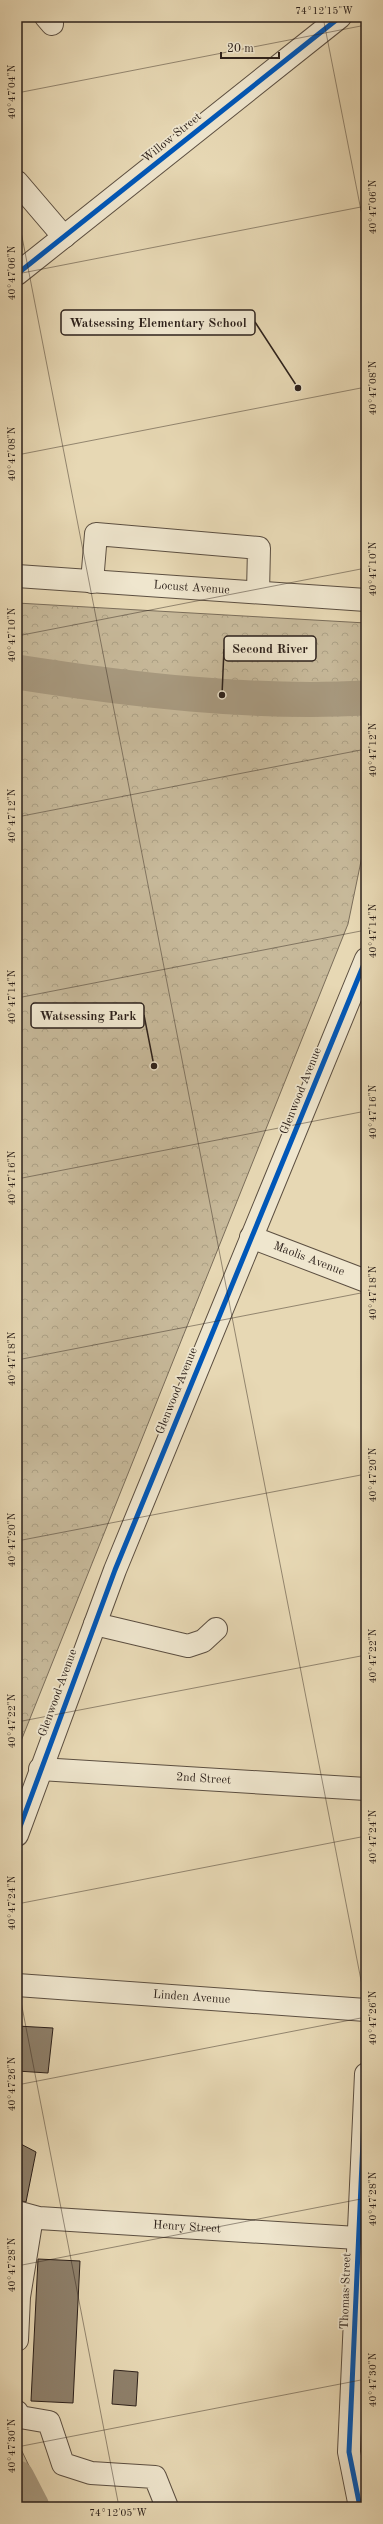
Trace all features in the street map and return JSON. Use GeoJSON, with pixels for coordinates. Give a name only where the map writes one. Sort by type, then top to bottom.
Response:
{"type":"FeatureCollection","features":[{"type":"Feature","properties":{"kind":"street","name":"Willow Street"},"geometry":{"type":"LineString","coordinates":[[17,274],[340,17]]}},
{"type":"Feature","properties":{"kind":"street"},"geometry":{"type":"LineString","coordinates":[[17,182],[64,237]]}},
{"type":"Feature","properties":{"kind":"street"},"geometry":{"type":"LineString","coordinates":[[92,582],[96,534],[259,548],[258,592]]}},
{"type":"Feature","properties":{"kind":"street","name":"Locust Avenue"},"geometry":{"type":"LineString","coordinates":[[17,576],[366,600]]}},
{"type":"Feature","properties":{"kind":"street","name":"Glenwood Avenue"},"geometry":{"type":"LineString","coordinates":[[17,1835],[40,1769],[95,1624],[251,1237],[364,972]]}},
{"type":"Feature","properties":{"kind":"street","name":"Maolis Avenue"},"geometry":{"type":"LineString","coordinates":[[251,1237],[366,1281]]}},
{"type":"Feature","properties":{"kind":"street"},"geometry":{"type":"LineString","coordinates":[[95,1624],[188,1646],[203,1641],[216,1629]]}},
{"type":"Feature","properties":{"kind":"street","name":"2nd Street"},"geometry":{"type":"LineString","coordinates":[[40,1769],[366,1789]]}},
{"type":"Feature","properties":{"kind":"street","name":"Linden Avenue"},"geometry":{"type":"LineString","coordinates":[[17,1985],[366,2010]]}},
{"type":"Feature","properties":{"kind":"street","name":"Thomas Street"},"geometry":{"type":"LineString","coordinates":[[360,2507],[349,2452],[360,2389],[357,2238],[366,2074]]}},
{"type":"Feature","properties":{"kind":"street"},"geometry":{"type":"LineString","coordinates":[[17,2340],[25,2214]]}},
{"type":"Feature","properties":{"kind":"street","name":"Henry Street"},"geometry":{"type":"LineString","coordinates":[[25,2214],[357,2238]]}},
{"type":"Feature","properties":{"kind":"street"},"geometry":{"type":"LineString","coordinates":[[17,2412],[20,2417],[48,2422],[63,2464],[91,2473],[155,2477],[167,2507]]}},
{"type":"Feature","properties":{"kind":"green space"},"geometry":{"type":"Polygon","coordinates":[[[17,603],[366,623],[366,837],[348,924],[17,1751],[17,603]]]}},
{"type":"Feature","properties":{"kind":"green space"},"geometry":{"type":"Polygon","coordinates":[[[17,2441],[49,2507],[17,2507],[17,2441]]]}},
{"type":"Feature","properties":{"kind":"building"},"geometry":{"type":"Polygon","coordinates":[[[17,2026],[53,2028],[48,2073],[17,2071],[17,2026]]]}},
{"type":"Feature","properties":{"kind":"building"},"geometry":{"type":"Polygon","coordinates":[[[17,2142],[36,2152],[26,2202],[17,2200],[17,2142]]]}},
{"type":"Feature","properties":{"kind":"building"},"geometry":{"type":"Polygon","coordinates":[[[38,2259],[80,2261],[73,2403],[31,2401],[38,2259]]]}},
{"type":"Feature","properties":{"kind":"building"},"geometry":{"type":"Polygon","coordinates":[[[114,2370],[138,2372],[136,2406],[112,2404],[114,2370]]]}},
{"type":"Feature","properties":{"kind":"waterway"},"geometry":{"type":"LineString","coordinates":[[17,672],[147,690],[191,694],[279,699],[366,698]]}},
{"type":"Feature","properties":{"kind":"waterway"},"geometry":{"type":"LineString","coordinates":[[17,2478],[32,2507]]}},
{"type":"Feature","properties":{"kind":"cycle path"},"geometry":{"type":"LineString","coordinates":[[17,274],[340,17]]}},
{"type":"Feature","properties":{"kind":"cycle path"},"geometry":{"type":"LineString","coordinates":[[17,1835],[115,1570],[366,959]]}},
{"type":"Feature","properties":{"kind":"cycle path"},"geometry":{"type":"LineString","coordinates":[[360,2507],[349,2452],[366,2074]]}},
{"type":"Feature","properties":{"kind":"place","name":"Watsessing Elementary School"},"geometry":{"type":"Point","coordinates":[298,388]}},
{"type":"Feature","properties":{"kind":"place","name":"Second River"},"geometry":{"type":"Point","coordinates":[222,695]}},
{"type":"Feature","properties":{"kind":"place","name":"Watsessing Park"},"geometry":{"type":"Point","coordinates":[154,1066]}}]}
